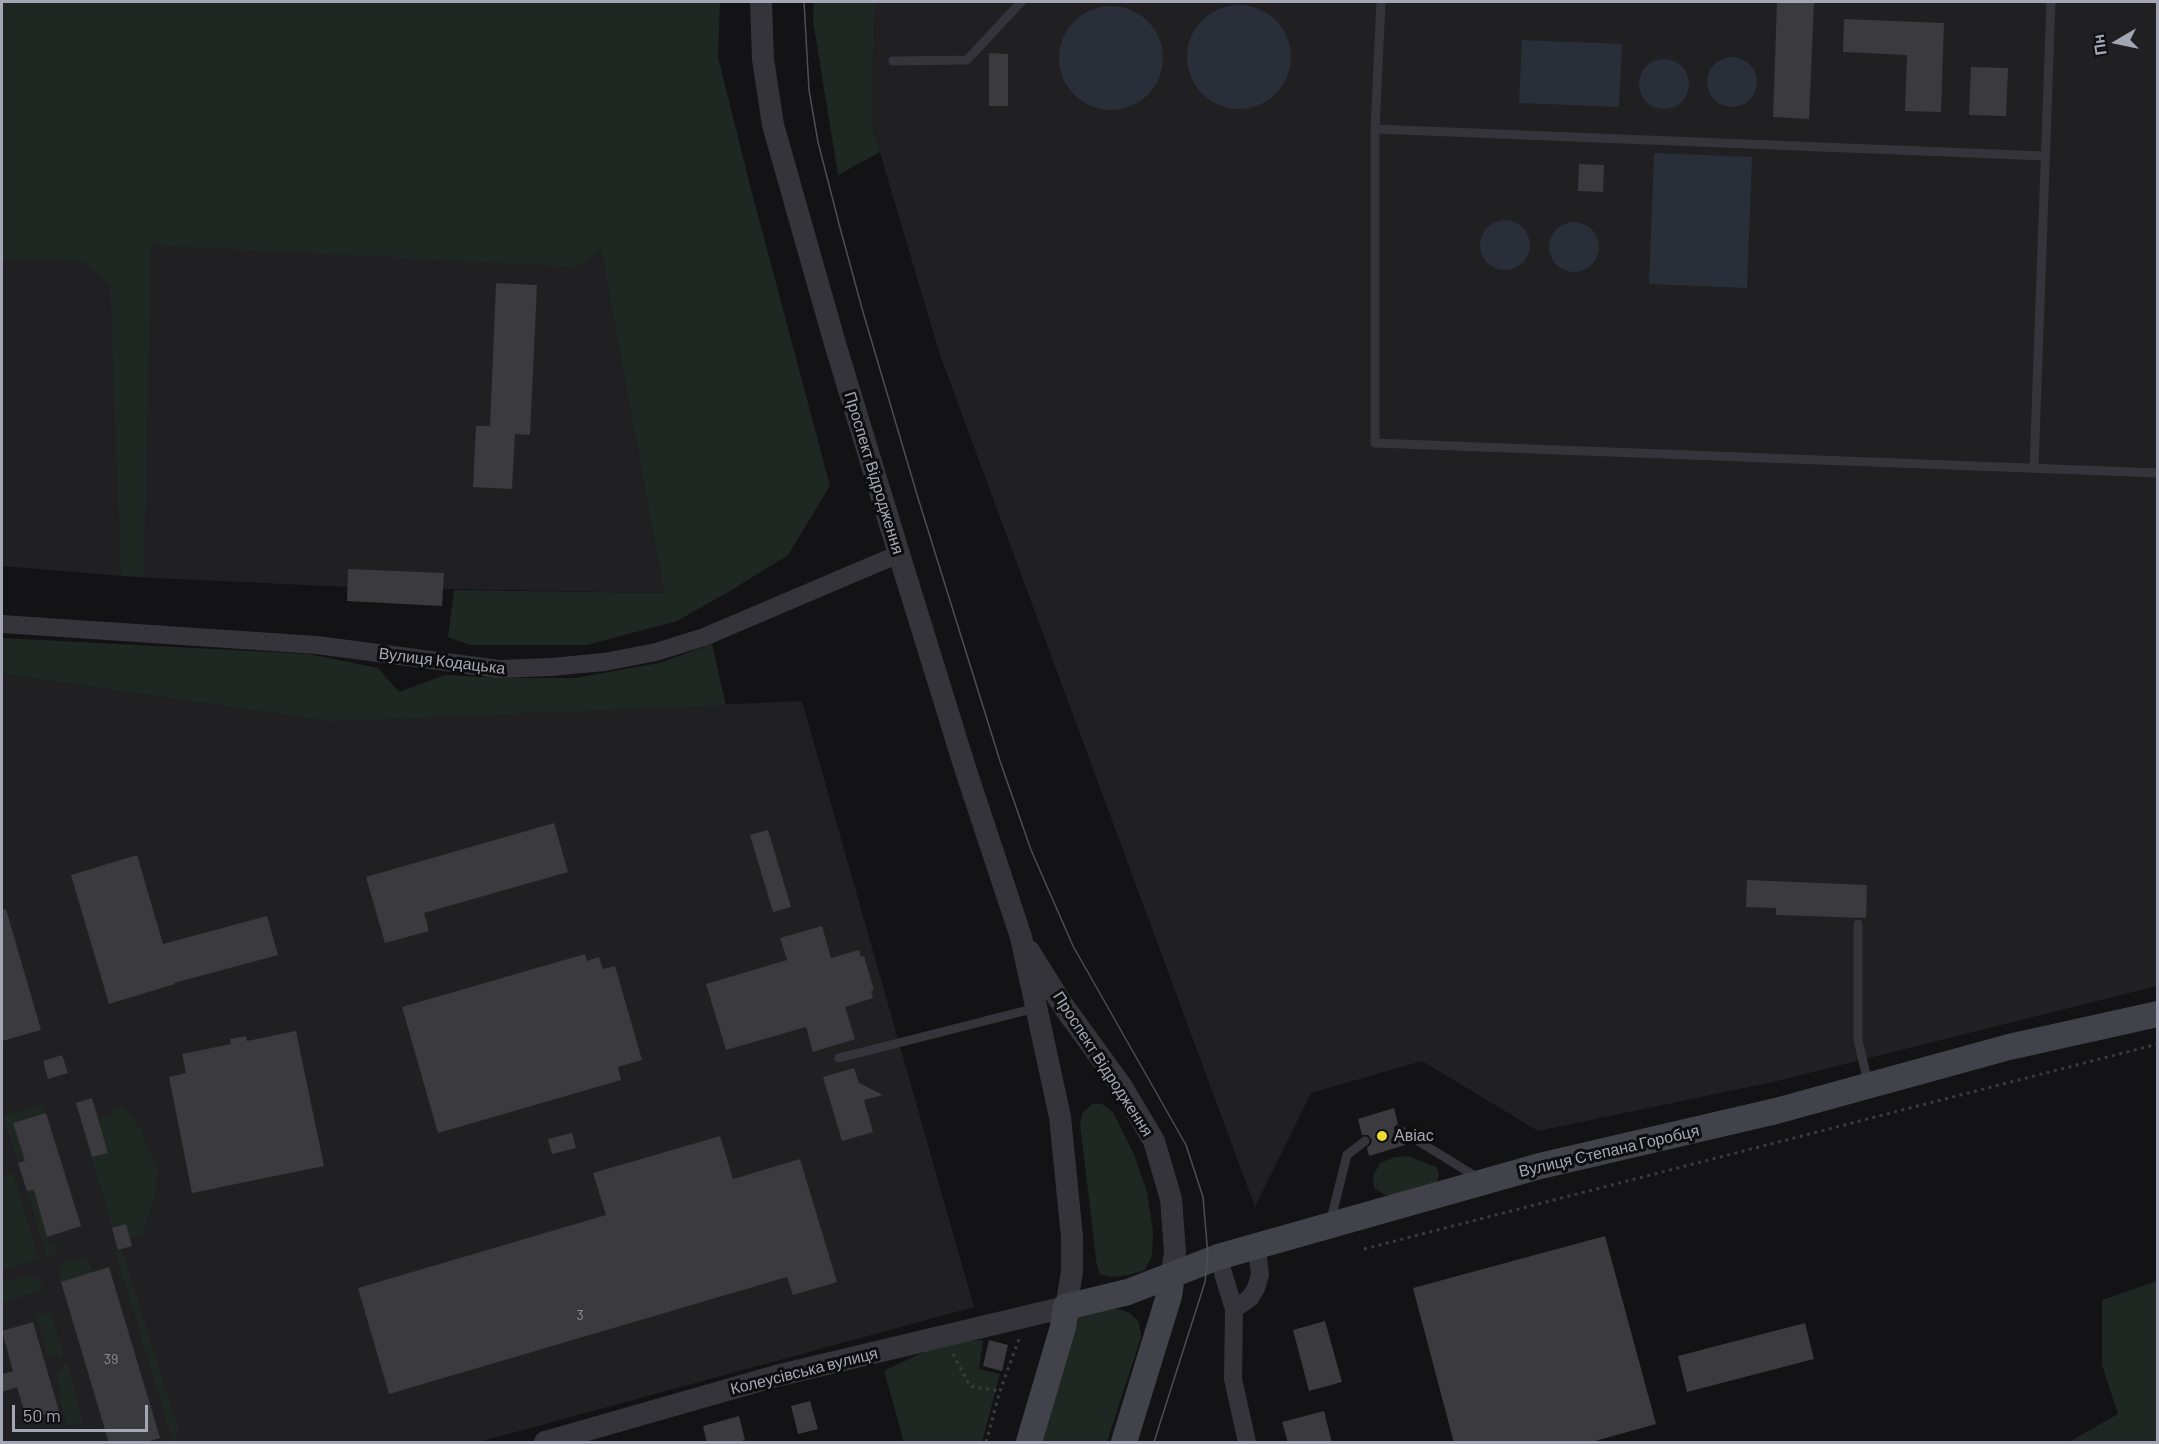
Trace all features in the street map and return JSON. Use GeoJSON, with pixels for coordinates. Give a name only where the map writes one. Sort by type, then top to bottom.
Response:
{"type":"FeatureCollection","features":[{"type":"Feature","properties":{"kind":"main road","name":"Вулиця Степана Горобця"},"geometry":{"type":"LineString","coordinates":[[1066,1307],[1128,1292],[1218,1257],[1540,1166],[1776,1111],[2009,1047],[2157,1014]]}},
{"type":"Feature","properties":{"kind":"main road","name":"Проспект Відродження"},"geometry":{"type":"LineString","coordinates":[[1124,1443],[1169,1296],[1172,1275]]}},
{"type":"Feature","properties":{"kind":"main road","name":"Проспект Відродження"},"geometry":{"type":"LineString","coordinates":[[1029,1443],[1063,1327],[1066,1307]]}},
{"type":"Feature","properties":{"kind":"street","name":"Проспект Відродження"},"geometry":{"type":"LineString","coordinates":[[762,2],[763,58],[773,125],[836,347],[899,554],[966,771],[1021,937],[1060,1117],[1070,1216],[1072,1272],[1066,1307]]}},
{"type":"Feature","properties":{"kind":"street","name":"Вулиця Кодацька"},"geometry":{"type":"LineString","coordinates":[[2,624],[318,645],[499,669],[551,667],[604,662],[656,652],[704,637],[899,554]]}},
{"type":"Feature","properties":{"kind":"street","name":"Проспект Відродження"},"geometry":{"type":"LineString","coordinates":[[1021,937],[1064,1007],[1122,1087],[1154,1141],[1172,1199],[1175,1251],[1172,1275]]}},
{"type":"Feature","properties":{"kind":"street"},"geometry":{"type":"LineString","coordinates":[[1234,1309],[1250,1298],[1260,1275],[1258,1258],[1252,1247]]}},
{"type":"Feature","properties":{"kind":"street"},"geometry":{"type":"LineString","coordinates":[[1218,1257],[1234,1309],[1233,1379],[1247,1443]]}},
{"type":"Feature","properties":{"kind":"street","name":"Колеусівська вулиця"},"geometry":{"type":"LineString","coordinates":[[560,1440],[776,1376],[1066,1307]]}},
{"type":"Feature","properties":{"kind":"lane"},"geometry":{"type":"LineString","coordinates":[[893,61],[968,60],[1021,2]]}},
{"type":"Feature","properties":{"kind":"lane"},"geometry":{"type":"LineString","coordinates":[[1381,2],[1375,129],[1375,443],[2157,473]]}},
{"type":"Feature","properties":{"kind":"lane"},"geometry":{"type":"LineString","coordinates":[[2034,467],[2051,2]]}},
{"type":"Feature","properties":{"kind":"lane"},"geometry":{"type":"LineString","coordinates":[[1375,129],[2045,156]]}},
{"type":"Feature","properties":{"kind":"lane"},"geometry":{"type":"LineString","coordinates":[[1858,924],[1858,1040],[1868,1086]]}},
{"type":"Feature","properties":{"kind":"lane"},"geometry":{"type":"LineString","coordinates":[[839,1058],[1036,1008]]}},
{"type":"Feature","properties":{"kind":"lane"},"geometry":{"type":"LineString","coordinates":[[1400,1130],[1484,1182]]}},
{"type":"Feature","properties":{"kind":"lane"},"geometry":{"type":"LineString","coordinates":[[1329,1226],[1347,1155],[1365,1141]]}},
{"type":"Feature","properties":{"kind":"path"},"geometry":{"type":"LineString","coordinates":[[1364,1249],[2157,1044]]}},
{"type":"Feature","properties":{"kind":"path"},"geometry":{"type":"LineString","coordinates":[[986,1443],[1000,1391],[1027,1316]]}},
{"type":"Feature","properties":{"kind":"path"},"geometry":{"type":"LineString","coordinates":[[944,1336],[970,1386],[1000,1391]]}},
{"type":"Feature","properties":{"kind":"shaded area"},"geometry":{"type":"Polygon","coordinates":[[[2,2],[601,249],[664,593],[347,587],[135,577],[2,566],[2,2]]]}},
{"type":"Feature","properties":{"kind":"shaded area"},"geometry":{"type":"Polygon","coordinates":[[[2,2],[720,2],[718,57],[830,486],[788,555],[677,621],[587,645],[470,645],[448,637],[454,590],[664,593],[601,250],[576,267],[151,245],[144,577],[121,576],[110,287],[83,261],[2,259],[2,2]]]}},
{"type":"Feature","properties":{"kind":"shaded area"},"geometry":{"type":"Polygon","coordinates":[[[814,2],[875,2],[872,126],[880,152],[838,175],[813,21],[814,2]]]}},
{"type":"Feature","properties":{"kind":"shaded area"},"geometry":{"type":"Polygon","coordinates":[[[875,2],[2157,2],[2157,986],[1773,1082],[1538,1131],[1422,1061],[1311,1093],[1255,1207],[940,355],[872,126],[875,2]]]}},
{"type":"Feature","properties":{"kind":"shaded area"},"geometry":{"type":"Polygon","coordinates":[[[1239,5],[1259,9],[1276,20],[1287,37],[1291,57],[1287,77],[1276,94],[1259,105],[1239,109],[1219,105],[1202,94],[1191,77],[1187,57],[1191,37],[1202,20],[1219,9],[1239,5]]]}},
{"type":"Feature","properties":{"kind":"shaded area"},"geometry":{"type":"Polygon","coordinates":[[[1111,6],[1131,10],[1148,21],[1159,38],[1163,58],[1159,78],[1148,95],[1131,106],[1111,110],[1091,106],[1074,95],[1063,78],[1059,58],[1063,38],[1074,21],[1091,10],[1111,6]]]}},
{"type":"Feature","properties":{"kind":"shaded area"},"geometry":{"type":"Polygon","coordinates":[[[1522,40],[1622,44],[1619,107],[1519,103],[1522,40]]]}},
{"type":"Feature","properties":{"kind":"shaded area"},"geometry":{"type":"Polygon","coordinates":[[[1732,57],[1750,64],[1757,82],[1750,100],[1732,107],[1714,100],[1707,82],[1714,64],[1732,57]]]}},
{"type":"Feature","properties":{"kind":"shaded area"},"geometry":{"type":"Polygon","coordinates":[[[1664,59],[1682,66],[1689,84],[1682,102],[1664,109],[1646,102],[1639,84],[1646,66],[1664,59]]]}},
{"type":"Feature","properties":{"kind":"shaded area"},"geometry":{"type":"Polygon","coordinates":[[[1654,153],[1752,157],[1747,288],[1649,284],[1654,153]]]}},
{"type":"Feature","properties":{"kind":"shaded area"},"geometry":{"type":"Polygon","coordinates":[[[1505,220],[1523,227],[1530,245],[1523,263],[1505,270],[1487,263],[1480,245],[1487,227],[1505,220]]]}},
{"type":"Feature","properties":{"kind":"shaded area"},"geometry":{"type":"Polygon","coordinates":[[[1574,222],[1592,229],[1599,247],[1592,265],[1574,272],[1556,265],[1549,247],[1556,229],[1574,222]]]}},
{"type":"Feature","properties":{"kind":"shaded area"},"geometry":{"type":"Polygon","coordinates":[[[2,638],[309,654],[378,668],[399,692],[445,675],[575,678],[659,663],[712,644],[726,705],[332,722],[2,674],[2,638]]]}},
{"type":"Feature","properties":{"kind":"shaded area"},"geometry":{"type":"Polygon","coordinates":[[[2,674],[332,722],[802,701],[974,1307],[479,1442],[2,1442],[2,674]]]}},
{"type":"Feature","properties":{"kind":"shaded area"},"geometry":{"type":"Polygon","coordinates":[[[43,1104],[45,1113],[13,1123],[25,1161],[18,1163],[3,1116],[43,1104]]]}},
{"type":"Feature","properties":{"kind":"shaded area"},"geometry":{"type":"Polygon","coordinates":[[[1092,1104],[1102,1104],[1113,1112],[1135,1157],[1147,1192],[1153,1231],[1152,1256],[1145,1270],[1129,1275],[1111,1277],[1101,1275],[1097,1267],[1080,1124],[1083,1112],[1092,1104]]]}},
{"type":"Feature","properties":{"kind":"shaded area"},"geometry":{"type":"Polygon","coordinates":[[[115,1106],[124,1106],[140,1128],[158,1169],[156,1191],[142,1235],[130,1237],[126,1224],[112,1228],[92,1157],[108,1152],[98,1118],[109,1115],[115,1106]]]}},
{"type":"Feature","properties":{"kind":"shaded area"},"geometry":{"type":"Polygon","coordinates":[[[1408,1156],[1436,1167],[1439,1174],[1437,1182],[1432,1186],[1393,1196],[1385,1195],[1374,1188],[1373,1176],[1380,1163],[1395,1157],[1408,1156]]]}},
{"type":"Feature","properties":{"kind":"shaded area"},"geometry":{"type":"Polygon","coordinates":[[[13,1173],[39,1259],[2,1270],[2,1176],[13,1173]]]}},
{"type":"Feature","properties":{"kind":"shaded area"},"geometry":{"type":"Polygon","coordinates":[[[34,1190],[50,1246],[59,1244],[55,1255],[47,1258],[27,1191],[34,1190]]]}},
{"type":"Feature","properties":{"kind":"shaded area"},"geometry":{"type":"Polygon","coordinates":[[[122,1249],[179,1432],[176,1434],[179,1442],[173,1442],[115,1251],[122,1249]]]}},
{"type":"Feature","properties":{"kind":"shaded area"},"geometry":{"type":"Polygon","coordinates":[[[88,1256],[93,1272],[61,1282],[59,1272],[63,1263],[88,1256]]]}},
{"type":"Feature","properties":{"kind":"shaded area"},"geometry":{"type":"Polygon","coordinates":[[[30,1274],[39,1280],[45,1290],[2,1303],[2,1282],[30,1274]]]}},
{"type":"Feature","properties":{"kind":"shaded area"},"geometry":{"type":"Polygon","coordinates":[[[2157,1281],[2157,1442],[2069,1442],[2118,1414],[2102,1365],[2102,1300],[2157,1281]]]}},
{"type":"Feature","properties":{"kind":"shaded area"},"geometry":{"type":"Polygon","coordinates":[[[1115,1308],[1130,1313],[1139,1322],[1141,1337],[1107,1442],[1037,1442],[1075,1320],[1081,1313],[1091,1310],[1115,1308]]]}},
{"type":"Feature","properties":{"kind":"shaded area"},"geometry":{"type":"Polygon","coordinates":[[[52,1312],[64,1357],[57,1359],[56,1355],[48,1357],[36,1316],[52,1312]]]}},
{"type":"Feature","properties":{"kind":"shaded area"},"geometry":{"type":"Polygon","coordinates":[[[983,1340],[979,1369],[1000,1374],[982,1442],[904,1442],[884,1371],[942,1343],[983,1340]]]}},
{"type":"Feature","properties":{"kind":"shaded area"},"geometry":{"type":"Polygon","coordinates":[[[67,1363],[83,1422],[67,1426],[59,1397],[62,1396],[56,1372],[61,1370],[60,1366],[67,1363]]]}},
{"type":"Feature","properties":{"kind":"building"},"geometry":{"type":"Polygon","coordinates":[[[1777,2],[1814,2],[1809,119],[1773,117],[1777,2]]]}},
{"type":"Feature","properties":{"kind":"building"},"geometry":{"type":"Polygon","coordinates":[[[1844,19],[1944,23],[1941,112],[1905,111],[1907,55],[1843,52],[1844,19]]]}},
{"type":"Feature","properties":{"kind":"building"},"geometry":{"type":"Polygon","coordinates":[[[989,53],[1008,54],[1008,106],[989,106],[989,53]]]}},
{"type":"Feature","properties":{"kind":"building"},"geometry":{"type":"Polygon","coordinates":[[[1971,67],[2008,68],[2006,116],[1969,115],[1971,67]]]}},
{"type":"Feature","properties":{"kind":"building"},"geometry":{"type":"Polygon","coordinates":[[[1579,164],[1604,165],[1603,192],[1578,191],[1579,164]]]}},
{"type":"Feature","properties":{"kind":"building"},"geometry":{"type":"Polygon","coordinates":[[[496,283],[537,285],[530,435],[515,434],[512,489],[473,487],[476,426],[490,426],[496,283]]]}},
{"type":"Feature","properties":{"kind":"building"},"geometry":{"type":"Polygon","coordinates":[[[348,569],[444,573],[442,606],[347,601],[348,569]]]}},
{"type":"Feature","properties":{"kind":"building"},"geometry":{"type":"Polygon","coordinates":[[[554,823],[568,872],[424,913],[429,931],[385,943],[366,877],[554,823]]]}},
{"type":"Feature","properties":{"kind":"building"},"geometry":{"type":"Polygon","coordinates":[[[768,830],[791,907],[773,912],[750,835],[768,830]]]}},
{"type":"Feature","properties":{"kind":"building"},"geometry":{"type":"Polygon","coordinates":[[[137,855],[163,944],[267,916],[278,955],[174,983],[109,1004],[71,875],[137,855]]]}},
{"type":"Feature","properties":{"kind":"building"},"geometry":{"type":"Polygon","coordinates":[[[1747,880],[1867,885],[1866,918],[1776,915],[1776,908],[1746,907],[1747,880]]]}},
{"type":"Feature","properties":{"kind":"building"},"geometry":{"type":"Polygon","coordinates":[[[6,909],[41,1030],[2,1041],[2,910],[6,909]]]}},
{"type":"Feature","properties":{"kind":"building"},"geometry":{"type":"Polygon","coordinates":[[[822,926],[831,958],[859,950],[861,957],[864,956],[874,990],[871,991],[873,998],[845,1007],[855,1039],[813,1052],[806,1027],[726,1050],[706,984],[787,960],[780,938],[822,926]]]}},
{"type":"Feature","properties":{"kind":"building"},"geometry":{"type":"Polygon","coordinates":[[[585,954],[587,961],[599,957],[603,969],[615,966],[642,1060],[618,1067],[621,1080],[438,1133],[402,1007],[585,954]]]}},
{"type":"Feature","properties":{"kind":"building"},"geometry":{"type":"Polygon","coordinates":[[[296,1031],[324,1166],[192,1193],[169,1077],[186,1073],[182,1054],[231,1044],[230,1039],[246,1036],[247,1041],[296,1031]]]}},
{"type":"Feature","properties":{"kind":"building"},"geometry":{"type":"Polygon","coordinates":[[[62,1055],[68,1073],[48,1079],[43,1061],[62,1055]]]}},
{"type":"Feature","properties":{"kind":"building"},"geometry":{"type":"Polygon","coordinates":[[[854,1068],[859,1083],[883,1095],[864,1100],[873,1132],[842,1141],[823,1077],[854,1068]]]}},
{"type":"Feature","properties":{"kind":"building"},"geometry":{"type":"Polygon","coordinates":[[[92,1098],[108,1153],[92,1157],[76,1103],[92,1098]]]}},
{"type":"Feature","properties":{"kind":"building","name":"Авіас"},"geometry":{"type":"Polygon","coordinates":[[[1394,1108],[1398,1124],[1394,1127],[1394,1133],[1404,1140],[1405,1145],[1369,1156],[1367,1148],[1372,1140],[1368,1135],[1362,1135],[1358,1119],[1394,1108]]]}},
{"type":"Feature","properties":{"kind":"building"},"geometry":{"type":"Polygon","coordinates":[[[46,1113],[81,1226],[47,1237],[34,1190],[27,1191],[18,1163],[25,1161],[13,1123],[46,1113]]]}},
{"type":"Feature","properties":{"kind":"building"},"geometry":{"type":"Polygon","coordinates":[[[572,1133],[576,1148],[552,1154],[548,1139],[572,1133]]]}},
{"type":"Feature","properties":{"kind":"building"},"geometry":{"type":"Polygon","coordinates":[[[720,1136],[733,1179],[800,1159],[837,1282],[793,1295],[787,1277],[389,1394],[358,1288],[606,1215],[593,1173],[720,1136]]]}},
{"type":"Feature","properties":{"kind":"building"},"geometry":{"type":"Polygon","coordinates":[[[126,1224],[132,1246],[118,1250],[112,1228],[126,1224]]]}},
{"type":"Feature","properties":{"kind":"building"},"geometry":{"type":"Polygon","coordinates":[[[1605,1236],[1656,1424],[1588,1443],[1454,1443],[1413,1288],[1605,1236]]]}},
{"type":"Feature","properties":{"kind":"building"},"geometry":{"type":"Polygon","coordinates":[[[109,1267],[160,1438],[143,1443],[109,1443],[61,1282],[109,1267]]]}},
{"type":"Feature","properties":{"kind":"building"},"geometry":{"type":"Polygon","coordinates":[[[1325,1321],[1342,1382],[1309,1391],[1293,1330],[1325,1321]]]}},
{"type":"Feature","properties":{"kind":"building"},"geometry":{"type":"Polygon","coordinates":[[[33,1322],[59,1411],[27,1420],[17,1387],[2,1392],[2,1374],[13,1371],[2,1331],[33,1322]]]}},
{"type":"Feature","properties":{"kind":"building"},"geometry":{"type":"Polygon","coordinates":[[[1805,1323],[1814,1359],[1687,1392],[1678,1356],[1805,1323]]]}},
{"type":"Feature","properties":{"kind":"building"},"geometry":{"type":"Polygon","coordinates":[[[989,1340],[1008,1345],[1002,1371],[983,1366],[989,1340]]]}},
{"type":"Feature","properties":{"kind":"building"},"geometry":{"type":"Polygon","coordinates":[[[810,1401],[818,1429],[798,1434],[791,1406],[810,1401]]]}},
{"type":"Feature","properties":{"kind":"building"},"geometry":{"type":"Polygon","coordinates":[[[1324,1411],[1332,1443],[1288,1443],[1282,1422],[1324,1411]]]}},
{"type":"Feature","properties":{"kind":"building"},"geometry":{"type":"Polygon","coordinates":[[[739,1416],[745,1440],[736,1443],[707,1443],[703,1426],[739,1416]]]}},
{"type":"Feature","properties":{"kind":"tram line"},"geometry":{"type":"LineString","coordinates":[[804,2],[809,90],[818,142],[839,224],[918,498],[1000,761],[1031,850],[1073,946],[1186,1145],[1203,1197],[1208,1256],[1205,1282],[1154,1442]]}},
{"type":"Feature","properties":{"kind":"place","name":"Авіас"},"geometry":{"type":"Point","coordinates":[1382,1136]}}]}
